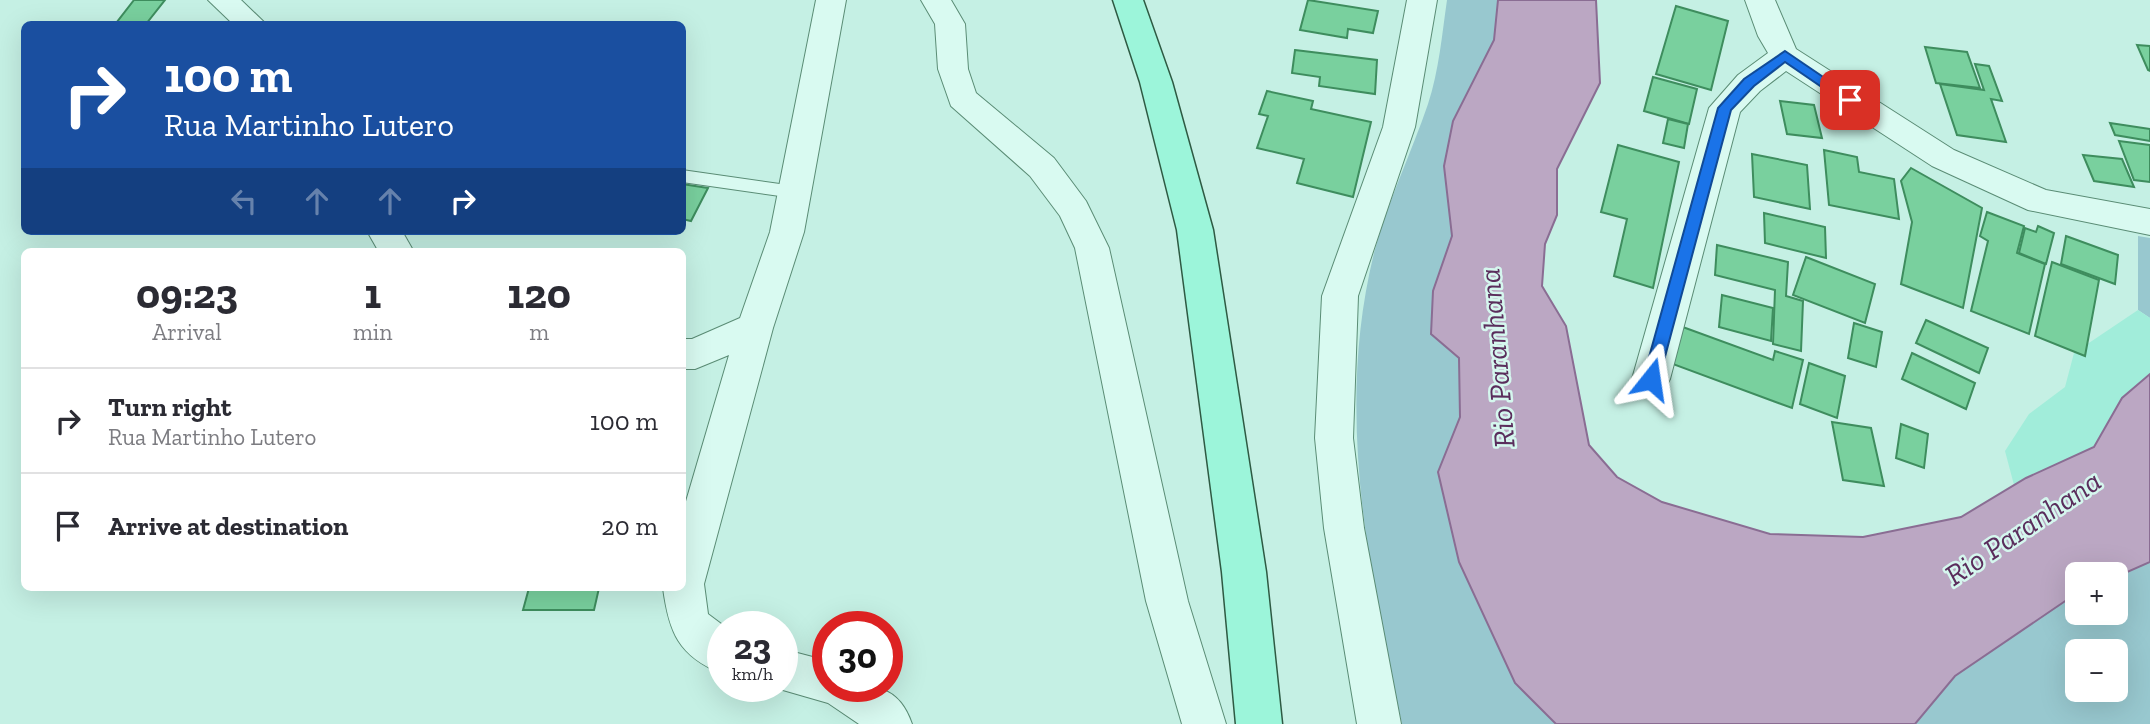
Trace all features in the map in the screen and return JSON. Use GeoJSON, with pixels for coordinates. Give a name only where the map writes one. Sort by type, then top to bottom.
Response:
{"type":"FeatureCollection","features":[{"type":"Feature","properties":{"kind":"main road"},"geometry":{"type":"LineString","coordinates":[[1128,0],[1156,82],[1195,230],[1244,572],[1259,724]]}},
{"type":"Feature","properties":{"kind":"street"},"geometry":{"type":"LineString","coordinates":[[223,0],[248,21]]}},
{"type":"Feature","properties":{"kind":"street"},"geometry":{"type":"LineString","coordinates":[[686,573],[755,328],[787,232],[831,0]]}},
{"type":"Feature","properties":{"kind":"street"},"geometry":{"type":"LineString","coordinates":[[936,0],[950,24],[953,69],[962,98],[1042,167],[1074,210],[1092,248],[1167,601],[1204,724]]}},
{"type":"Feature","properties":{"kind":"street"},"geometry":{"type":"LineString","coordinates":[[1379,724],[1344,528],[1334,438],[1340,296],[1399,127],[1422,0]]}},
{"type":"Feature","properties":{"kind":"street"},"geometry":{"type":"LineString","coordinates":[[1760,0],[1773,36],[1785,56],[1942,158],[2040,201],[2150,222]]}},
{"type":"Feature","properties":{"kind":"street"},"geometry":{"type":"LineString","coordinates":[[1651,379],[1725,108],[1749,83],[1785,56]]}},
{"type":"Feature","properties":{"kind":"street"},"geometry":{"type":"LineString","coordinates":[[686,354],[695,354],[755,328]]}},
{"type":"Feature","properties":{"kind":"street"},"geometry":{"type":"LineString","coordinates":[[684,591],[689,624],[707,639]]}},
{"type":"Feature","properties":{"kind":"street"},"geometry":{"type":"LineString","coordinates":[[864,702],[888,718],[890,724]]}},
{"type":"Feature","properties":{"kind":"lane"},"geometry":{"type":"LineString","coordinates":[[686,177],[794,192]]}},
{"type":"Feature","properties":{"kind":"shaded area"},"geometry":{"type":"Polygon","coordinates":[[[1447,0],[1498,0],[1494,40],[1444,166],[1452,236],[1433,291],[1459,358],[1460,417],[1438,472],[1515,683],[1556,724],[1402,724],[1368,549],[1357,431],[1357,371],[1363,312],[1379,234],[1432,91],[1447,0]]]}},
{"type":"Feature","properties":{"kind":"shaded area"},"geometry":{"type":"Polygon","coordinates":[[[2138,236],[2150,238],[2150,318],[2138,310],[2138,236]]]}},
{"type":"Feature","properties":{"kind":"shaded area"},"geometry":{"type":"Polygon","coordinates":[[[2150,562],[2150,724],[1915,724],[1955,676],[2065,600],[2065,625],[2128,625],[2128,572],[2150,562]]]}},
{"type":"Feature","properties":{"kind":"sand"},"geometry":{"type":"Polygon","coordinates":[[[2138,310],[2150,318],[2150,374],[2122,399],[2095,447],[2014,485],[2005,451],[2029,414],[2065,387],[2074,353],[2138,310]]]}},
{"type":"Feature","properties":{"kind":"water","name":"Rio Paranhana"},"geometry":{"type":"Polygon","coordinates":[[[1498,0],[1596,0],[1600,83],[1557,169],[1557,215],[1545,244],[1542,286],[1566,326],[1589,445],[1617,477],[1662,502],[1770,534],[1863,537],[1961,517],[2026,478],[2094,447],[2122,398],[2150,374],[2150,562],[2128,572],[2128,562],[2065,562],[2065,601],[1955,676],[1915,724],[1556,724],[1515,683],[1459,562],[1438,472],[1460,417],[1459,358],[1431,334],[1433,291],[1452,236],[1444,166],[1453,121],[1494,40],[1498,0]]]}},
{"type":"Feature","properties":{"kind":"building"},"geometry":{"type":"Polygon","coordinates":[[[134,0],[165,0],[148,21],[118,21],[134,0]]]}},
{"type":"Feature","properties":{"kind":"building"},"geometry":{"type":"Polygon","coordinates":[[[1308,0],[1378,11],[1373,33],[1348,29],[1347,38],[1300,30],[1308,0]]]}},
{"type":"Feature","properties":{"kind":"building"},"geometry":{"type":"Polygon","coordinates":[[[1676,6],[1728,21],[1711,90],[1656,74],[1676,6]]]}},
{"type":"Feature","properties":{"kind":"building"},"geometry":{"type":"Polygon","coordinates":[[[2137,45],[2150,46],[2150,71],[2148,70],[2137,45]]]}},
{"type":"Feature","properties":{"kind":"building"},"geometry":{"type":"Polygon","coordinates":[[[1925,47],[1967,52],[1980,88],[1936,83],[1925,47]]]}},
{"type":"Feature","properties":{"kind":"building"},"geometry":{"type":"Polygon","coordinates":[[[1295,50],[1377,60],[1375,94],[1319,86],[1320,77],[1292,73],[1295,50]]]}},
{"type":"Feature","properties":{"kind":"building"},"geometry":{"type":"Polygon","coordinates":[[[1975,64],[1989,66],[2002,101],[1991,99],[2006,142],[1957,135],[1940,84],[1984,90],[1975,64]]]}},
{"type":"Feature","properties":{"kind":"building"},"geometry":{"type":"Polygon","coordinates":[[[1653,77],[1697,89],[1689,124],[1644,111],[1653,77]]]}},
{"type":"Feature","properties":{"kind":"building"},"geometry":{"type":"Polygon","coordinates":[[[1267,91],[1313,101],[1311,109],[1371,122],[1353,197],[1297,183],[1304,159],[1257,148],[1268,116],[1259,114],[1267,91]]]}},
{"type":"Feature","properties":{"kind":"building"},"geometry":{"type":"Polygon","coordinates":[[[1780,101],[1814,105],[1822,138],[1787,134],[1780,101]]]}},
{"type":"Feature","properties":{"kind":"building"},"geometry":{"type":"Polygon","coordinates":[[[1668,119],[1688,124],[1684,148],[1663,143],[1668,119]]]}},
{"type":"Feature","properties":{"kind":"building"},"geometry":{"type":"Polygon","coordinates":[[[2110,123],[2150,129],[2150,141],[2115,135],[2110,123]]]}},
{"type":"Feature","properties":{"kind":"building"},"geometry":{"type":"Polygon","coordinates":[[[2119,141],[2150,145],[2150,182],[2134,180],[2119,141]]]}},
{"type":"Feature","properties":{"kind":"building"},"geometry":{"type":"Polygon","coordinates":[[[1618,145],[1679,162],[1653,288],[1614,276],[1627,219],[1601,212],[1618,145]]]}},
{"type":"Feature","properties":{"kind":"building"},"geometry":{"type":"Polygon","coordinates":[[[1824,150],[1857,157],[1859,172],[1894,179],[1899,219],[1829,205],[1824,150]]]}},
{"type":"Feature","properties":{"kind":"building"},"geometry":{"type":"Polygon","coordinates":[[[1752,154],[1807,165],[1810,209],[1754,197],[1752,154]]]}},
{"type":"Feature","properties":{"kind":"building"},"geometry":{"type":"Polygon","coordinates":[[[2083,155],[2122,159],[2134,187],[2094,181],[2083,155]]]}},
{"type":"Feature","properties":{"kind":"building"},"geometry":{"type":"Polygon","coordinates":[[[1911,168],[1982,208],[1963,308],[1901,284],[1912,222],[1901,181],[1911,168]]]}},
{"type":"Feature","properties":{"kind":"building"},"geometry":{"type":"Polygon","coordinates":[[[686,185],[708,188],[691,221],[686,220],[686,185]]]}},
{"type":"Feature","properties":{"kind":"building"},"geometry":{"type":"Polygon","coordinates":[[[1987,212],[2024,226],[2017,253],[2045,264],[2029,334],[1971,311],[1988,241],[1980,236],[1987,212]]]}},
{"type":"Feature","properties":{"kind":"building"},"geometry":{"type":"Polygon","coordinates":[[[1764,213],[1825,227],[1826,258],[1765,243],[1764,213]]]}},
{"type":"Feature","properties":{"kind":"building"},"geometry":{"type":"Polygon","coordinates":[[[2038,226],[2054,233],[2046,264],[2019,253],[2025,228],[2036,232],[2038,226]]]}},
{"type":"Feature","properties":{"kind":"building"},"geometry":{"type":"Polygon","coordinates":[[[2066,236],[2118,255],[2115,284],[2061,264],[2066,236]]]}},
{"type":"Feature","properties":{"kind":"building"},"geometry":{"type":"Polygon","coordinates":[[[1717,245],[1788,262],[1786,296],[1803,301],[1801,351],[1773,344],[1775,290],[1715,275],[1717,245]]]}},
{"type":"Feature","properties":{"kind":"building"},"geometry":{"type":"Polygon","coordinates":[[[1806,257],[1875,284],[1865,323],[1793,295],[1806,257]]]}},
{"type":"Feature","properties":{"kind":"building"},"geometry":{"type":"Polygon","coordinates":[[[2052,262],[2099,280],[2085,356],[2035,336],[2052,262]]]}},
{"type":"Feature","properties":{"kind":"building"},"geometry":{"type":"Polygon","coordinates":[[[1722,295],[1773,308],[1771,341],[1719,327],[1722,295]]]}},
{"type":"Feature","properties":{"kind":"building"},"geometry":{"type":"Polygon","coordinates":[[[1926,320],[1988,348],[1979,373],[1916,343],[1926,320]]]}},
{"type":"Feature","properties":{"kind":"building"},"geometry":{"type":"Polygon","coordinates":[[[1854,323],[1882,332],[1876,367],[1848,358],[1854,323]]]}},
{"type":"Feature","properties":{"kind":"building"},"geometry":{"type":"Polygon","coordinates":[[[1680,326],[1773,360],[1775,351],[1803,360],[1792,408],[1670,363],[1680,326]]]}},
{"type":"Feature","properties":{"kind":"building"},"geometry":{"type":"Polygon","coordinates":[[[1912,353],[1975,383],[1966,409],[1902,379],[1912,353]]]}},
{"type":"Feature","properties":{"kind":"building"},"geometry":{"type":"Polygon","coordinates":[[[1809,363],[1845,376],[1837,418],[1800,404],[1809,363]]]}},
{"type":"Feature","properties":{"kind":"building"},"geometry":{"type":"Polygon","coordinates":[[[1832,422],[1871,428],[1884,486],[1843,480],[1832,422]]]}},
{"type":"Feature","properties":{"kind":"building"},"geometry":{"type":"Polygon","coordinates":[[[1901,424],[1928,434],[1924,468],[1896,458],[1901,424]]]}},
{"type":"Feature","properties":{"kind":"building"},"geometry":{"type":"Polygon","coordinates":[[[528,591],[598,591],[594,610],[523,610],[528,591]]]}},
{"type":"Feature","properties":{"kind":"route"},"geometry":{"type":"LineString","coordinates":[[1651,379],[1725,108],[1749,83],[1785,56],[1850,100]]}}]}
